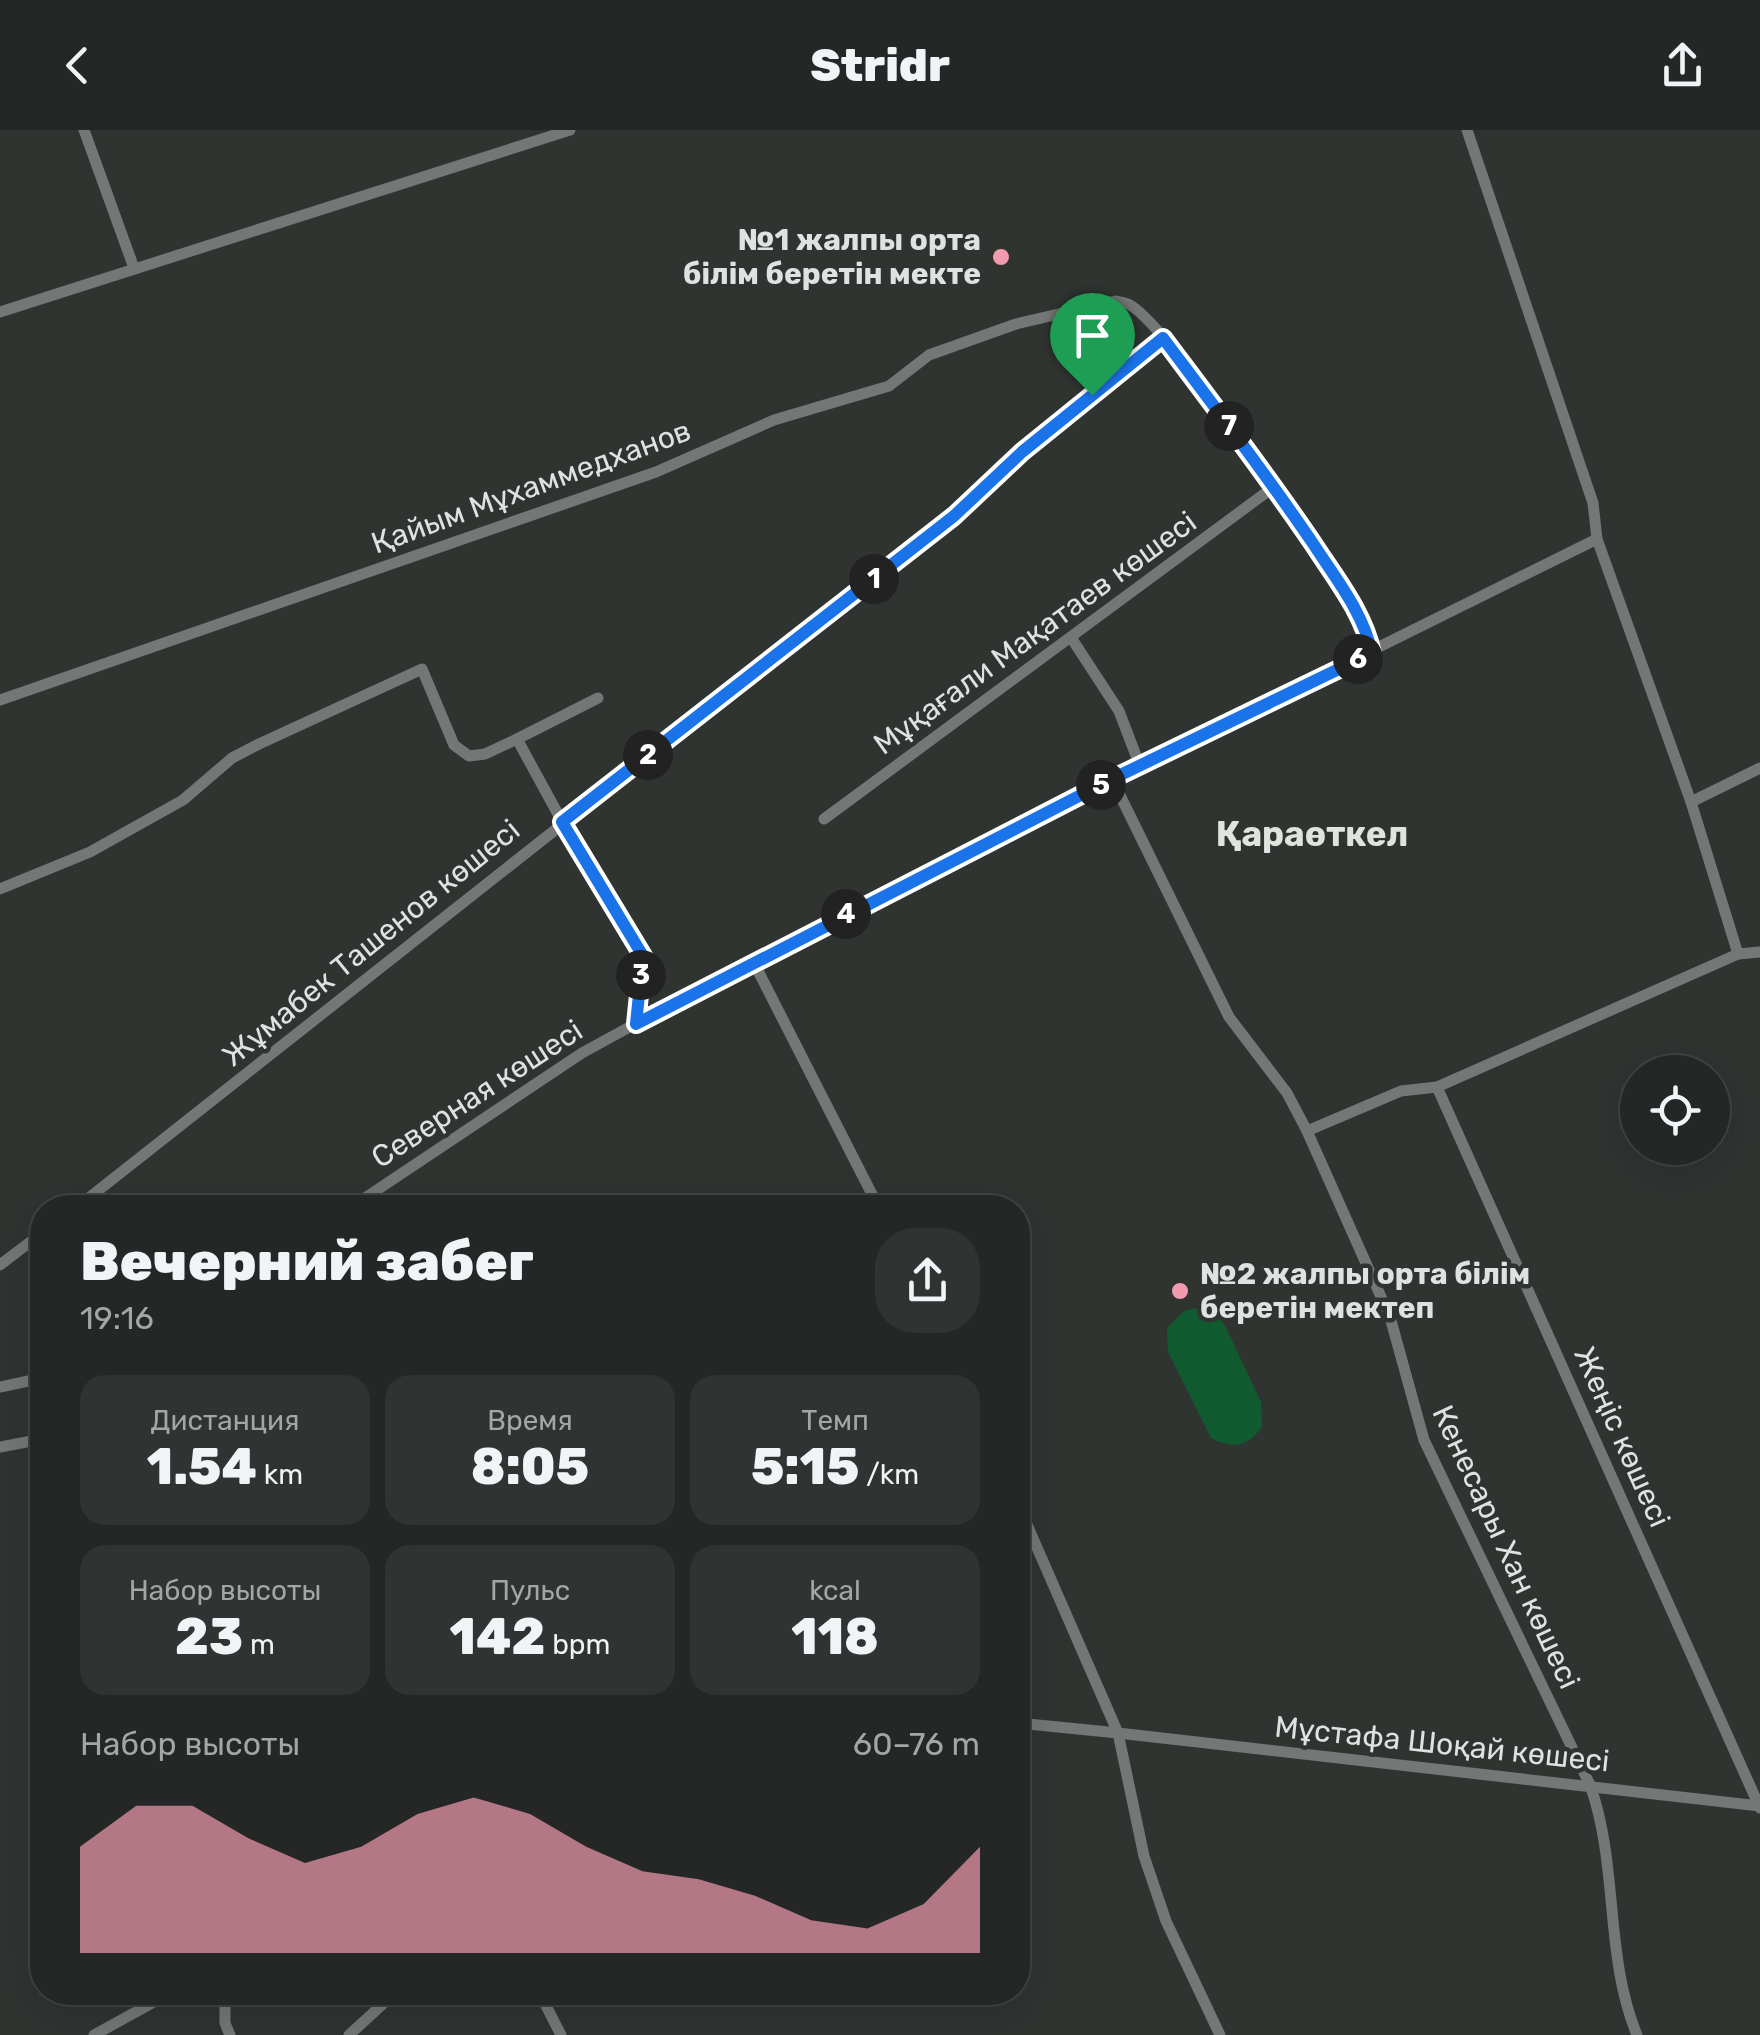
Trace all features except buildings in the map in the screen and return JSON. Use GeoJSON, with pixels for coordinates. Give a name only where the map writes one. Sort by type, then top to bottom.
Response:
{"type":"FeatureCollection","features":[{"type":"Feature","properties":{"kind":"street"},"geometry":{"type":"LineString","coordinates":[[84,130],[134,268]]}},
{"type":"Feature","properties":{"kind":"street"},"geometry":{"type":"LineString","coordinates":[[0,312],[570,130]]}},
{"type":"Feature","properties":{"kind":"street"},"geometry":{"type":"LineString","coordinates":[[1466,130],[1594,504],[1597,540],[1691,802],[1738,954]]}},
{"type":"Feature","properties":{"kind":"street","name":"Қайым Мұхаммедханов"},"geometry":{"type":"LineString","coordinates":[[0,700],[639,478],[774,420],[889,386],[929,356],[1016,324],[1115,301],[1130,305],[1163,338]]}},
{"type":"Feature","properties":{"kind":"street"},"geometry":{"type":"LineString","coordinates":[[1163,338],[1275,486],[1348,596],[1368,632],[1372,653]]}},
{"type":"Feature","properties":{"kind":"street","name":"Жұмабек Ташенов көшесі"},"geometry":{"type":"LineString","coordinates":[[92,1195],[954,516],[1022,452],[1163,338]]}},
{"type":"Feature","properties":{"kind":"street","name":"Мұқағали Мақатаев көшесі"},"geometry":{"type":"LineString","coordinates":[[824,818],[1072,640],[1275,486]]}},
{"type":"Feature","properties":{"kind":"street","name":"Северная көшесі"},"geometry":{"type":"LineString","coordinates":[[369,1195],[582,1053],[754,961],[1597,540]]}},
{"type":"Feature","properties":{"kind":"street"},"geometry":{"type":"LineString","coordinates":[[1072,640],[1112,696],[1140,766]]}},
{"type":"Feature","properties":{"kind":"street"},"geometry":{"type":"LineString","coordinates":[[0,889],[90,852],[183,800],[232,758],[422,668],[454,745],[468,756],[485,754],[598,698]]}},
{"type":"Feature","properties":{"kind":"street"},"geometry":{"type":"LineString","coordinates":[[517,739],[643,956],[636,1024]]}},
{"type":"Feature","properties":{"kind":"street"},"geometry":{"type":"LineString","coordinates":[[1691,802],[1760,768]]}},
{"type":"Feature","properties":{"kind":"street","name":"Кенесары Хан көшесі"},"geometry":{"type":"LineString","coordinates":[[1112,779],[1229,1018],[1286,1093],[1307,1132],[1390,1317],[1424,1440],[1590,1785],[1603,1834],[1618,1982],[1637,2035]]}},
{"type":"Feature","properties":{"kind":"street"},"geometry":{"type":"LineString","coordinates":[[1307,1132],[1401,1091],[1436,1087],[1738,954],[1760,952]]}},
{"type":"Feature","properties":{"kind":"street"},"geometry":{"type":"LineString","coordinates":[[754,961],[873,1195]]}},
{"type":"Feature","properties":{"kind":"street","name":"Жеңіс көшесі"},"geometry":{"type":"LineString","coordinates":[[1436,1087],[1760,1807]]}},
{"type":"Feature","properties":{"kind":"street"},"geometry":{"type":"LineString","coordinates":[[0,1265],[30,1242]]}},
{"type":"Feature","properties":{"kind":"street"},"geometry":{"type":"LineString","coordinates":[[0,1388],[30,1381]]}},
{"type":"Feature","properties":{"kind":"street"},"geometry":{"type":"LineString","coordinates":[[0,1447],[30,1441]]}},
{"type":"Feature","properties":{"kind":"street"},"geometry":{"type":"LineString","coordinates":[[1030,1531],[1118,1733],[1144,1856],[1166,1921],[1220,2035]]}},
{"type":"Feature","properties":{"kind":"street","name":"Мұстафа Шоқай көшесі"},"geometry":{"type":"LineString","coordinates":[[1030,1725],[1760,1807]]}},
{"type":"Feature","properties":{"kind":"street"},"geometry":{"type":"LineString","coordinates":[[94,2035],[148,2005]]}},
{"type":"Feature","properties":{"kind":"street"},"geometry":{"type":"LineString","coordinates":[[225,2005],[230,2035]]}},
{"type":"Feature","properties":{"kind":"street"},"geometry":{"type":"LineString","coordinates":[[349,2035],[382,2005]]}},
{"type":"Feature","properties":{"kind":"street"},"geometry":{"type":"LineString","coordinates":[[546,2005],[561,2035]]}},
{"type":"Feature","properties":{"kind":"green space"},"geometry":{"type":"Polygon","coordinates":[[[1196,1308],[1218,1316],[1225,1326],[1261,1402],[1262,1426],[1246,1442],[1226,1444],[1211,1438],[1168,1352],[1167,1328],[1184,1311],[1196,1308]]]}},
{"type":"Feature","properties":{"kind":"place","name":"№1 жалпы орта білім беретін мекте"},"geometry":{"type":"Point","coordinates":[1001,257]}},
{"type":"Feature","properties":{"kind":"place","name":"№2 жалпы орта білім беретін мектеп"},"geometry":{"type":"Point","coordinates":[1180,1291]}},
{"type":"Feature","properties":{"kind":"district","name":"Қараөткел"},"geometry":{"type":"Point","coordinates":[1312,834]}},
{"type":"Feature","properties":{"kind":"route"},"geometry":{"type":"LineString","coordinates":[[1163,338],[1275,486],[1348,596],[1368,632],[1372,653],[1112,779],[636,1024],[643,956],[622,914],[588,869],[562,822],[954,516],[1022,452],[1092,395],[1163,338]]}}]}
